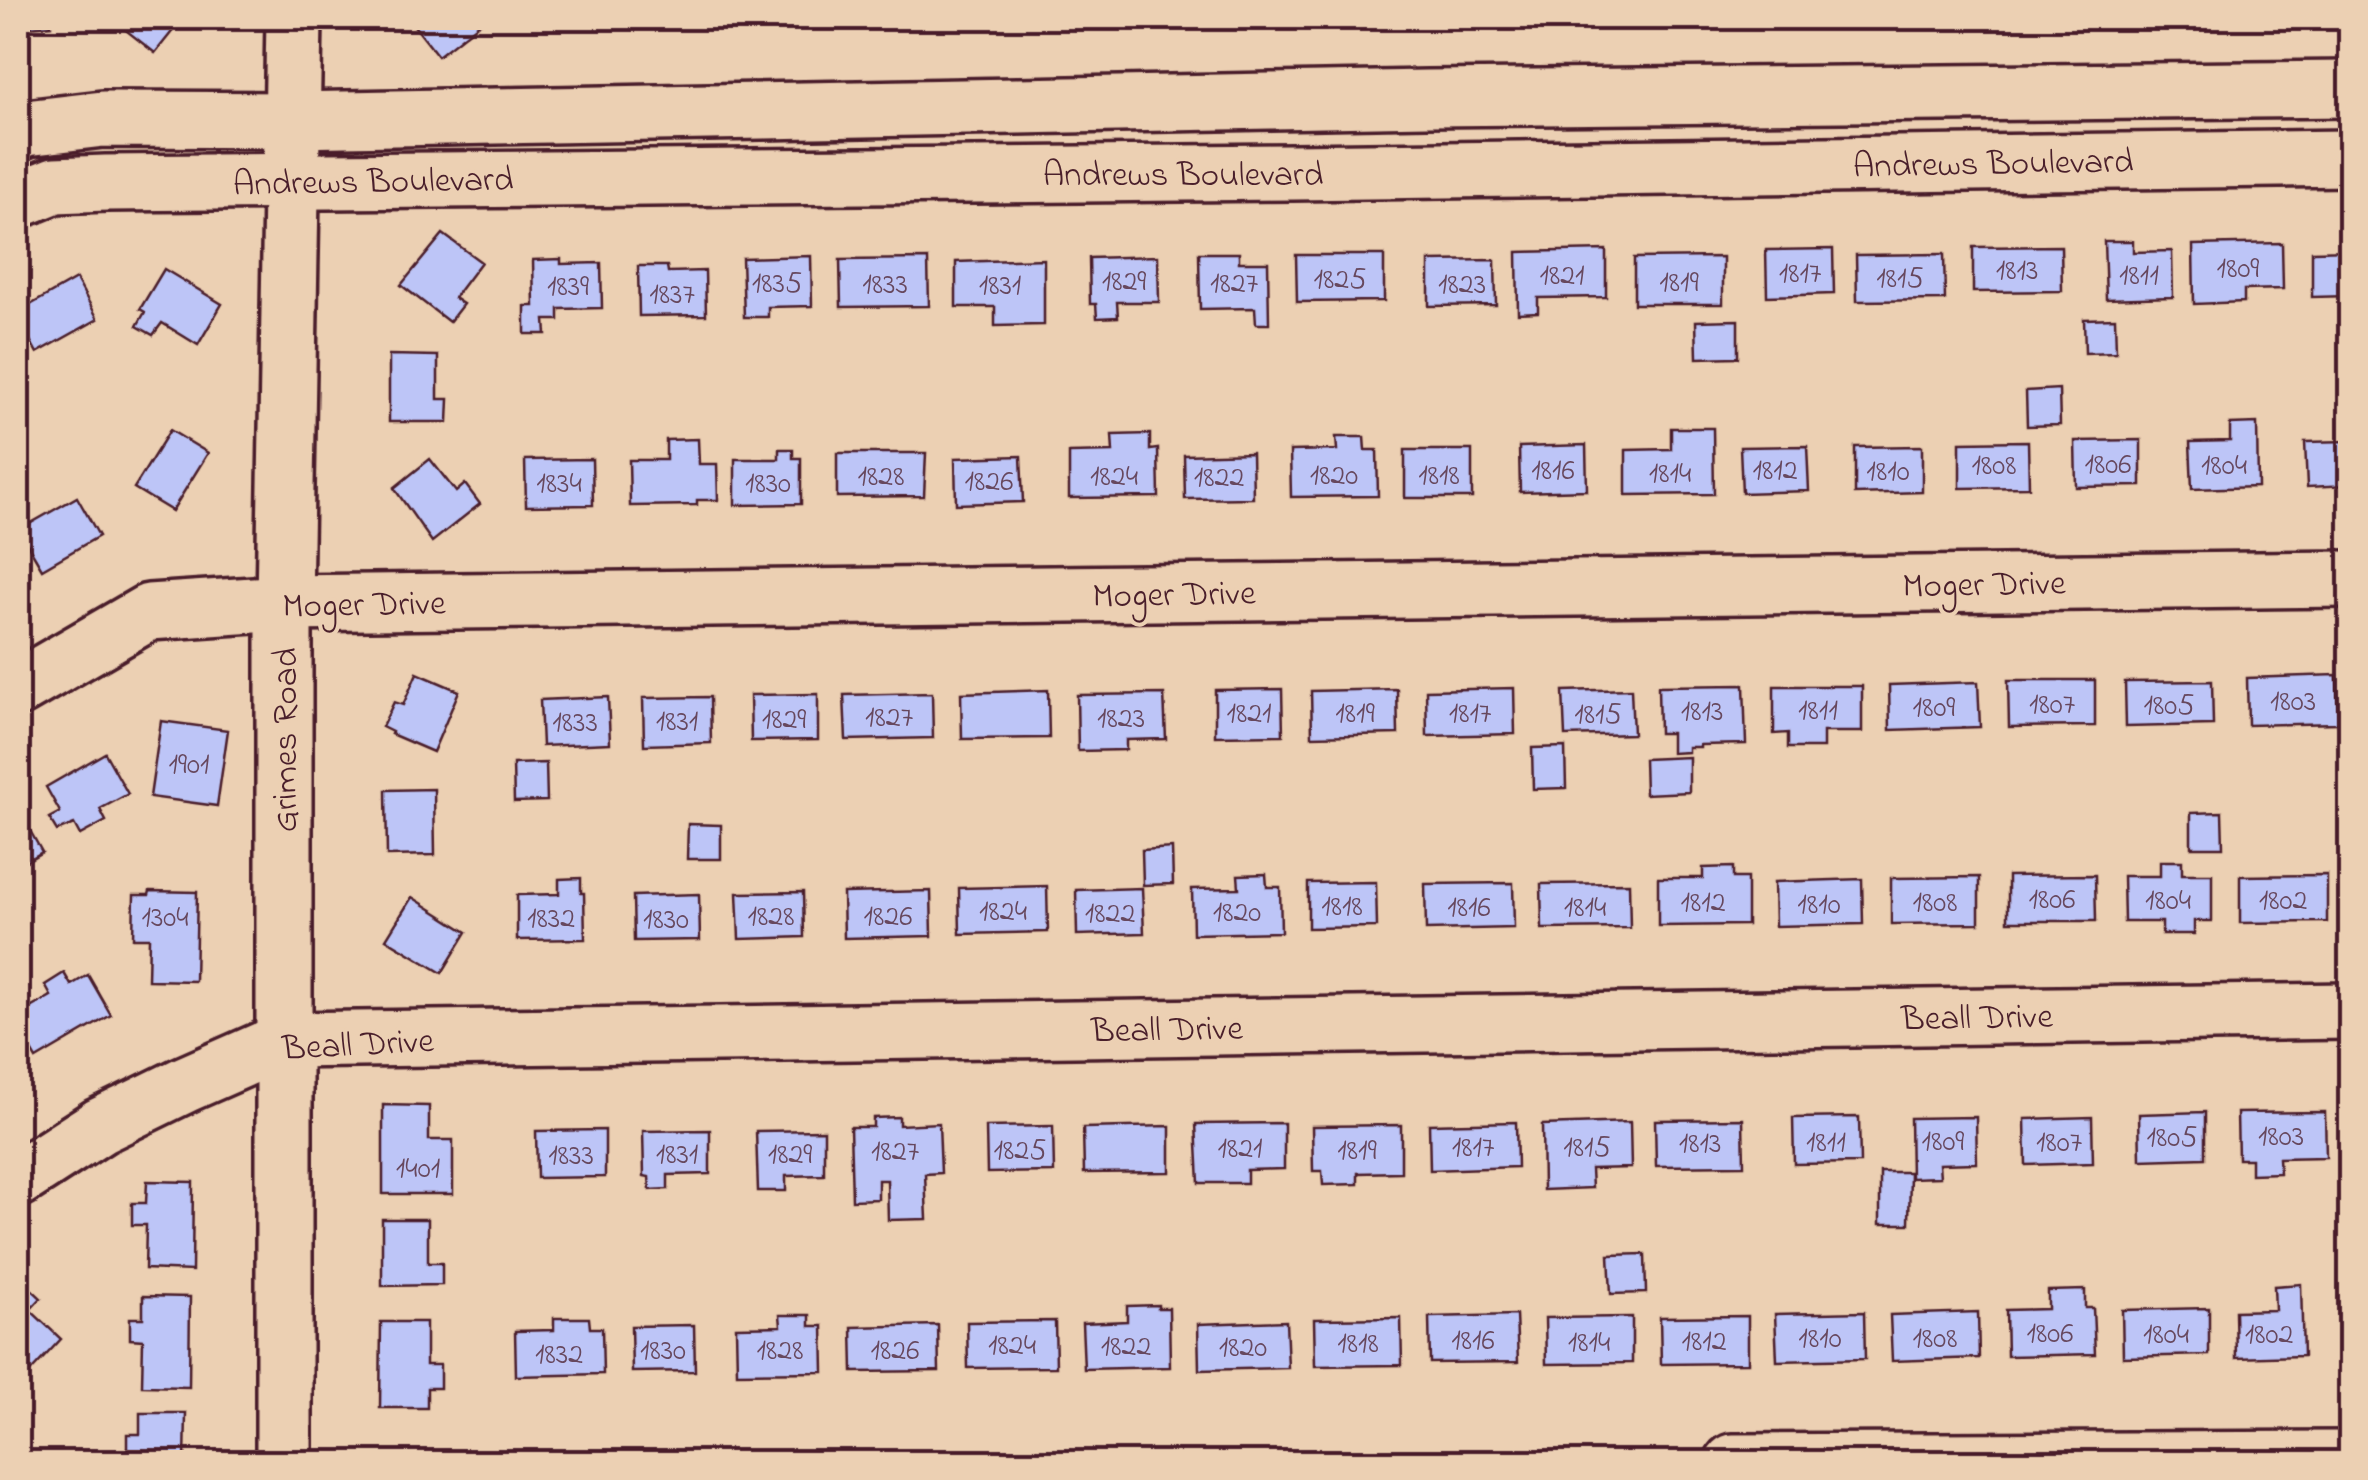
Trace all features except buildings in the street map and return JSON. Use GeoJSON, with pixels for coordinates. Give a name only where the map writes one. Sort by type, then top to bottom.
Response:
{"type":"FeatureCollection","features":[{"type":"Feature","properties":{"kind":"street","name":"Grimes Road"},"geometry":{"type":"LineString","coordinates":[[284,1462],[284,603],[294,18]]}},
{"type":"Feature","properties":{"kind":"street","name":"Andrews Boulevard"},"geometry":{"type":"LineString","coordinates":[[18,132],[104,120],[294,120],[1407,98],[2350,88]]}},
{"type":"Feature","properties":{"kind":"street","name":"Andrews Boulevard"},"geometry":{"type":"LineString","coordinates":[[18,200],[55,186],[106,182],[1254,173],[2350,158]]}},
{"type":"Feature","properties":{"kind":"street","name":"Moger Drive"},"geometry":{"type":"LineString","coordinates":[[18,688],[149,612],[284,603],[2350,579]]}},
{"type":"Feature","properties":{"kind":"street","name":"Beall Drive"},"geometry":{"type":"LineString","coordinates":[[18,1179],[100,1126],[286,1040],[2350,1011]]}},
{"type":"Feature","properties":{"kind":"street"},"geometry":{"type":"LineString","coordinates":[[1732,1462],[2350,1459]]}}]}
